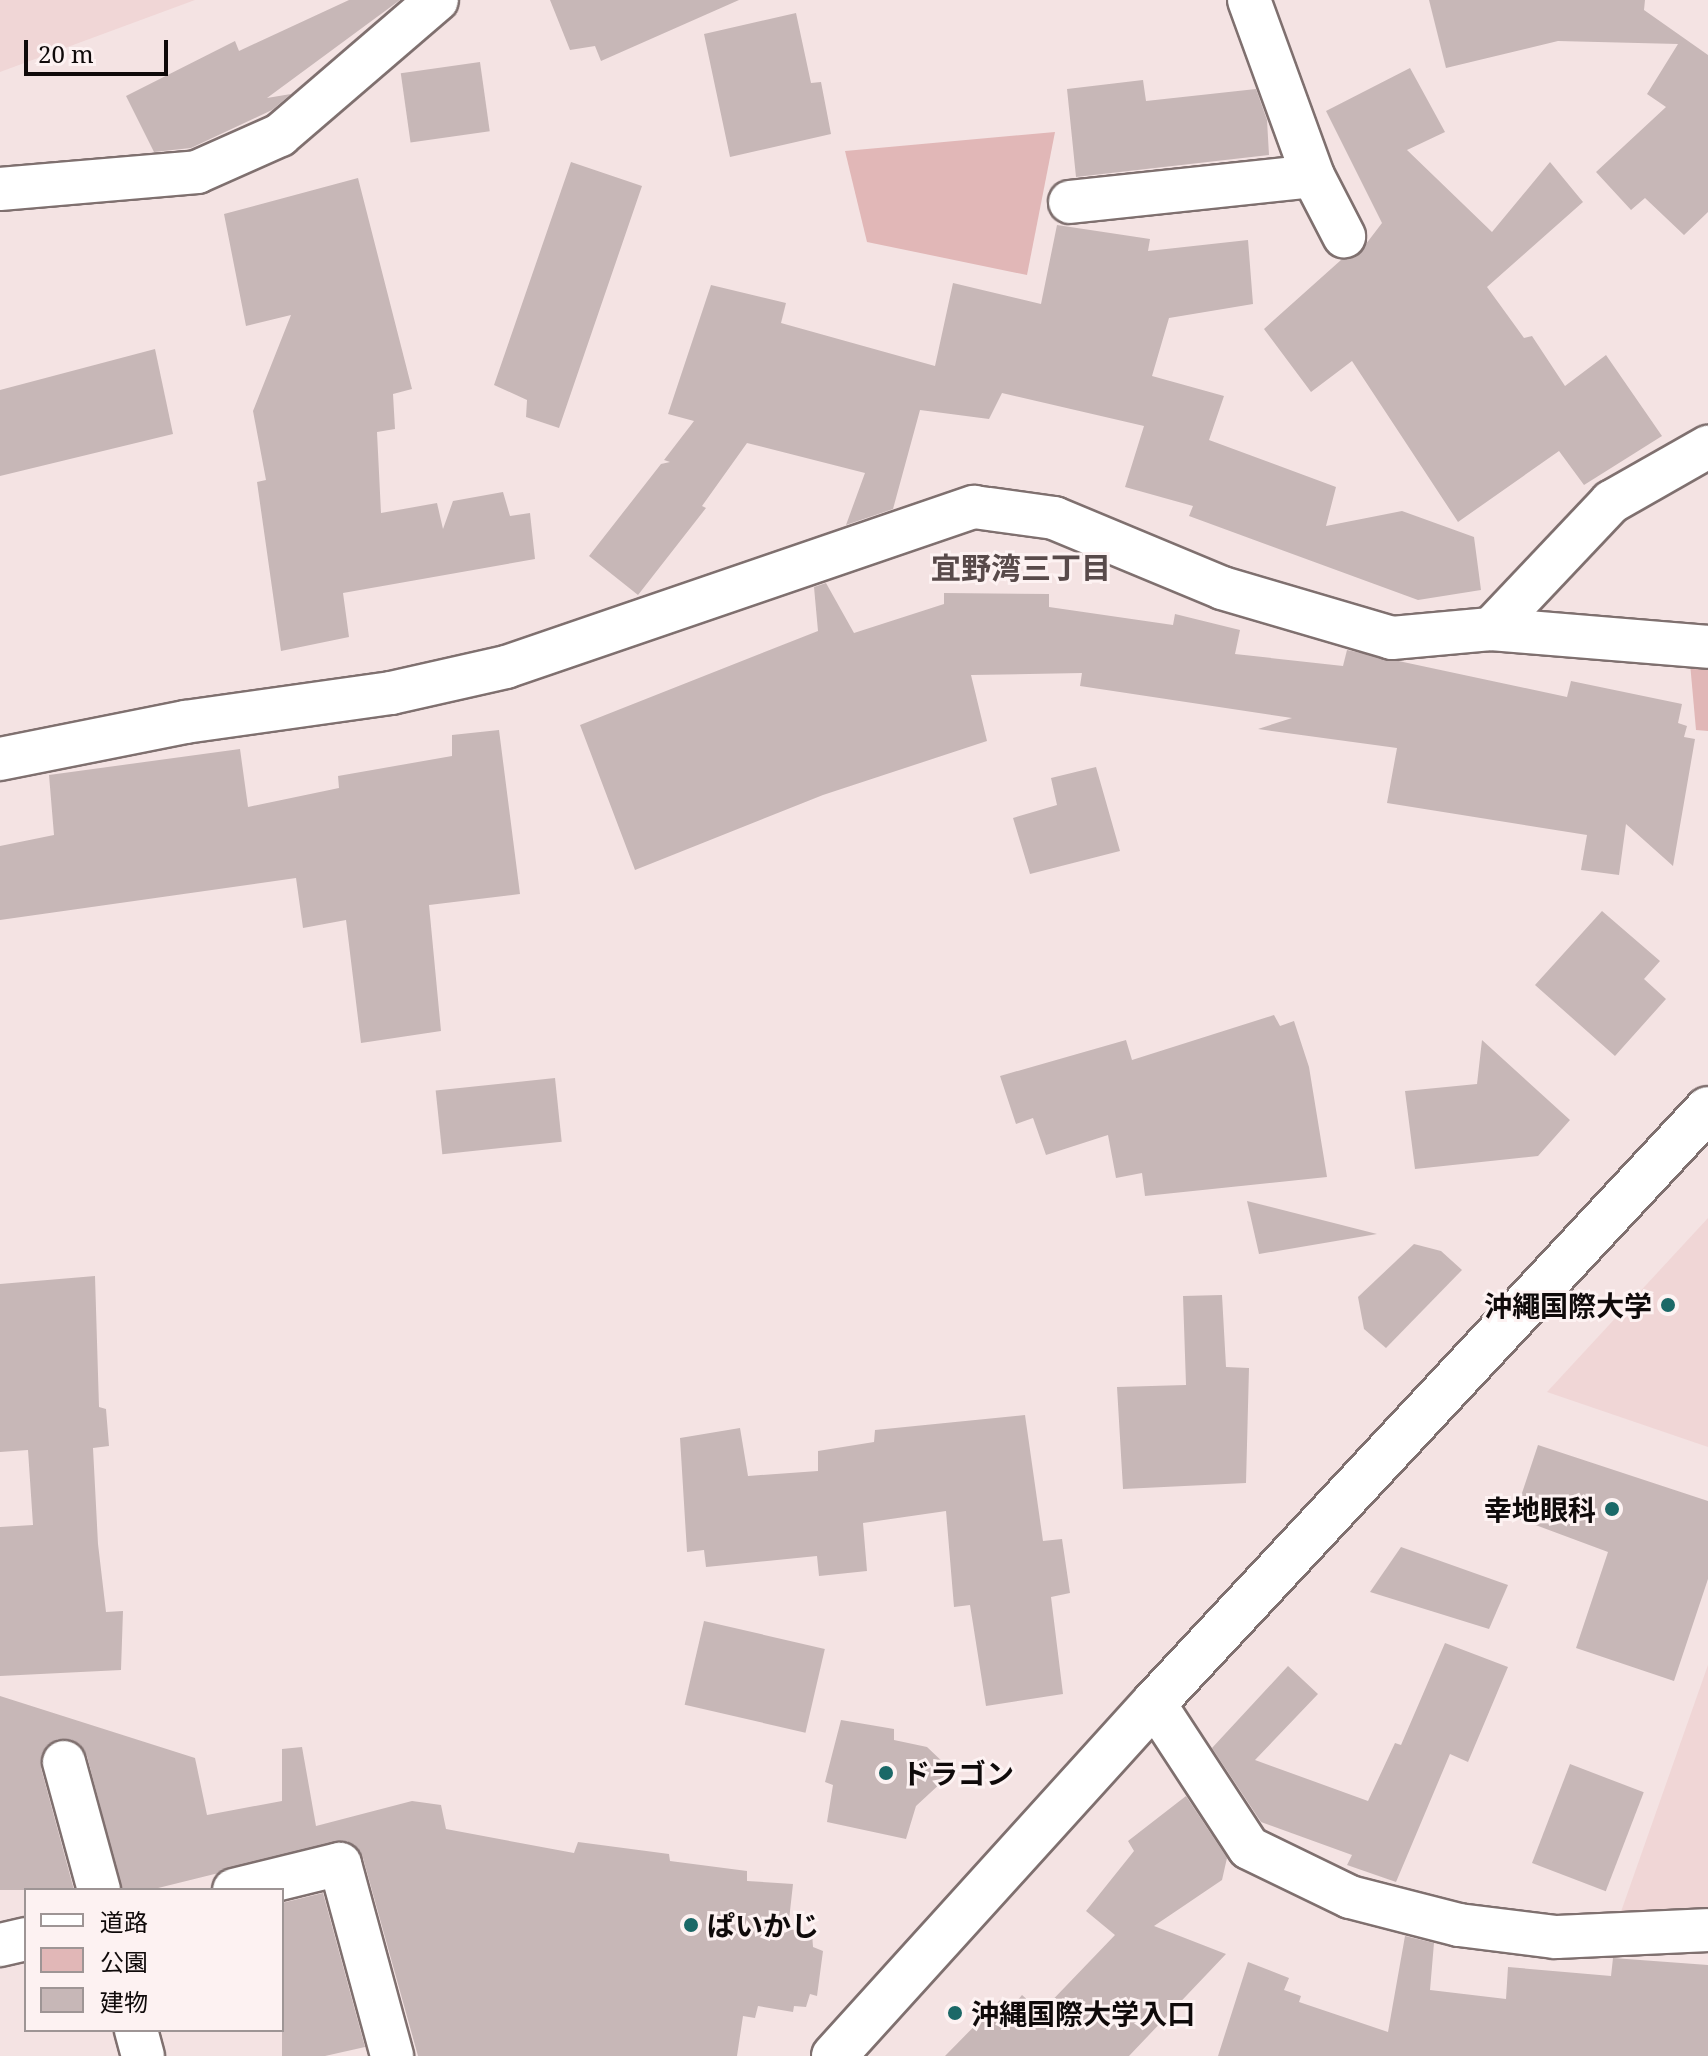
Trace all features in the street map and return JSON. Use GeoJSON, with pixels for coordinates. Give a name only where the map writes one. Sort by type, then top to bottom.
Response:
{"type":"FeatureCollection","features":[{"type":"Feature","properties":{"kind":"street"},"geometry":{"type":"LineString","coordinates":[[0,189],[197,172],[280,135],[437,0]]}},
{"type":"Feature","properties":{"kind":"street"},"geometry":{"type":"LineString","coordinates":[[1249,0],[1313,176],[1344,236]]}},
{"type":"Feature","properties":{"kind":"street"},"geometry":{"type":"LineString","coordinates":[[1070,202],[1313,176]]}},
{"type":"Feature","properties":{"kind":"street"},"geometry":{"type":"LineString","coordinates":[[1491,629],[1611,502],[1708,447]]}},
{"type":"Feature","properties":{"kind":"street"},"geometry":{"type":"LineString","coordinates":[[0,759],[185,722],[391,693],[506,667],[974,507],[1054,518],[1222,588],[1392,638],[1491,629],[1708,647]]}},
{"type":"Feature","properties":{"kind":"street"},"geometry":{"type":"LineString","coordinates":[[834,2056],[1154,1703],[1708,1109]]}},
{"type":"Feature","properties":{"kind":"street"},"geometry":{"type":"LineString","coordinates":[[1154,1703],[1249,1848],[1350,1897],[1459,1925],[1556,1937],[1708,1930]]}},
{"type":"Feature","properties":{"kind":"street"},"geometry":{"type":"LineString","coordinates":[[64,1762],[98,1888]]}},
{"type":"Feature","properties":{"kind":"street"},"geometry":{"type":"LineString","coordinates":[[242,1888],[340,1864],[392,2056]]}},
{"type":"Feature","properties":{"kind":"street"},"geometry":{"type":"LineString","coordinates":[[0,1945],[24,1939]]}},
{"type":"Feature","properties":{"kind":"street"},"geometry":{"type":"LineString","coordinates":[[137,2032],[143,2056]]}},
{"type":"Feature","properties":{"kind":"shaded area"},"geometry":{"type":"Polygon","coordinates":[[[0,0],[195,0],[0,72],[0,0]]]}},
{"type":"Feature","properties":{"kind":"shaded area","name":"沖繩国際大学"},"geometry":{"type":"Polygon","coordinates":[[[1708,1218],[1708,1447],[1547,1392],[1708,1218]]]}},
{"type":"Feature","properties":{"kind":"shaded area"},"geometry":{"type":"Polygon","coordinates":[[[1708,1665],[1708,1918],[1617,1923],[1708,1665]]]}},
{"type":"Feature","properties":{"kind":"green space"},"geometry":{"type":"Polygon","coordinates":[[[1055,132],[1027,275],[867,242],[845,151],[1055,132]]]}},
{"type":"Feature","properties":{"kind":"green space"},"geometry":{"type":"Polygon","coordinates":[[[1690,663],[1708,664],[1708,731],[1696,730],[1690,663]]]}},
{"type":"Feature","properties":{"kind":"building"},"geometry":{"type":"Polygon","coordinates":[[[349,0],[400,0],[267,98],[291,94],[272,110],[191,148],[154,152],[126,96],[235,41],[239,51],[349,0]]]}},
{"type":"Feature","properties":{"kind":"building"},"geometry":{"type":"Polygon","coordinates":[[[550,0],[739,0],[601,61],[595,46],[570,50],[550,0]]]}},
{"type":"Feature","properties":{"kind":"building"},"geometry":{"type":"Polygon","coordinates":[[[1429,0],[1645,0],[1644,10],[1708,55],[1708,212],[1684,235],[1645,198],[1631,210],[1596,172],[1666,107],[1647,94],[1678,44],[1558,41],[1446,68],[1429,0]]]}},
{"type":"Feature","properties":{"kind":"building"},"geometry":{"type":"Polygon","coordinates":[[[796,13],[811,83],[821,82],[831,134],[730,157],[704,34],[796,13]]]}},
{"type":"Feature","properties":{"kind":"building"},"geometry":{"type":"Polygon","coordinates":[[[480,62],[490,131],[411,142],[401,73],[480,62]]]}},
{"type":"Feature","properties":{"kind":"building"},"geometry":{"type":"Polygon","coordinates":[[[1410,68],[1445,132],[1407,150],[1492,232],[1550,162],[1583,202],[1487,287],[1524,338],[1532,336],[1565,386],[1606,355],[1662,436],[1584,485],[1559,451],[1458,522],[1352,361],[1311,392],[1264,329],[1341,260],[1356,257],[1382,223],[1326,111],[1410,68]]]}},
{"type":"Feature","properties":{"kind":"building"},"geometry":{"type":"Polygon","coordinates":[[[1143,80],[1146,101],[1256,89],[1267,120],[1269,155],[1076,177],[1067,89],[1143,80]]]}},
{"type":"Feature","properties":{"kind":"building"},"geometry":{"type":"Polygon","coordinates":[[[571,162],[642,186],[559,428],[526,417],[527,400],[494,385],[571,162]]]}},
{"type":"Feature","properties":{"kind":"building"},"geometry":{"type":"Polygon","coordinates":[[[358,178],[412,389],[393,394],[395,429],[377,432],[381,513],[437,503],[443,529],[453,501],[503,492],[510,516],[530,513],[535,559],[343,593],[349,637],[281,651],[257,482],[266,480],[253,411],[291,315],[246,326],[224,214],[358,178]]]}},
{"type":"Feature","properties":{"kind":"building"},"geometry":{"type":"Polygon","coordinates":[[[1057,225],[1150,239],[1148,251],[1248,240],[1253,304],[1169,318],[1152,376],[1224,396],[1209,440],[1336,487],[1326,526],[1402,511],[1474,537],[1481,590],[1418,600],[1189,516],[1193,506],[1125,487],[1144,426],[1002,393],[989,419],[920,410],[893,509],[846,525],[865,473],[747,443],[702,506],[706,508],[638,595],[589,556],[661,464],[670,462],[664,460],[694,421],[668,414],[711,285],[786,303],[781,323],[935,366],[953,283],[1041,304],[1057,225]]]}},
{"type":"Feature","properties":{"kind":"building"},"geometry":{"type":"Polygon","coordinates":[[[155,349],[173,434],[0,476],[0,390],[155,349]]]}},
{"type":"Feature","properties":{"kind":"building"},"geometry":{"type":"Polygon","coordinates":[[[826,583],[854,633],[944,604],[944,593],[1049,594],[1049,607],[1173,625],[1175,614],[1240,630],[1235,654],[1343,666],[1347,650],[1567,697],[1571,681],[1682,704],[1678,723],[1687,726],[1684,737],[1695,739],[1673,866],[1626,824],[1619,875],[1581,870],[1587,835],[1387,803],[1397,748],[1258,729],[1292,718],[1080,686],[1082,673],[971,675],[987,741],[823,795],[635,870],[580,725],[818,631],[814,587],[826,583]]]}},
{"type":"Feature","properties":{"kind":"building"},"geometry":{"type":"Polygon","coordinates":[[[499,730],[520,894],[429,905],[441,1031],[361,1043],[346,920],[303,928],[296,878],[0,920],[0,846],[54,835],[49,775],[240,749],[248,807],[339,788],[338,776],[452,756],[452,735],[499,730]]]}},
{"type":"Feature","properties":{"kind":"building"},"geometry":{"type":"Polygon","coordinates":[[[1096,767],[1120,851],[1030,874],[1013,818],[1057,805],[1051,778],[1096,767]]]}},
{"type":"Feature","properties":{"kind":"building"},"geometry":{"type":"Polygon","coordinates":[[[1602,911],[1660,961],[1644,979],[1666,999],[1615,1056],[1535,985],[1602,911]]]}},
{"type":"Feature","properties":{"kind":"building"},"geometry":{"type":"Polygon","coordinates":[[[1274,1015],[1280,1026],[1294,1021],[1309,1067],[1327,1177],[1145,1196],[1142,1173],[1116,1178],[1108,1135],[1046,1155],[1033,1118],[1016,1124],[1000,1076],[1126,1040],[1132,1060],[1274,1015]]]}},
{"type":"Feature","properties":{"kind":"building"},"geometry":{"type":"Polygon","coordinates":[[[1482,1040],[1570,1120],[1538,1156],[1415,1169],[1405,1091],[1477,1084],[1482,1040]]]}},
{"type":"Feature","properties":{"kind":"building"},"geometry":{"type":"Polygon","coordinates":[[[555,1078],[562,1142],[442,1154],[436,1091],[555,1078]]]}},
{"type":"Feature","properties":{"kind":"building"},"geometry":{"type":"Polygon","coordinates":[[[1247,1201],[1377,1234],[1259,1254],[1247,1201]]]}},
{"type":"Feature","properties":{"kind":"building"},"geometry":{"type":"Polygon","coordinates":[[[1414,1244],[1441,1251],[1462,1270],[1386,1348],[1364,1329],[1358,1297],[1414,1244]]]}},
{"type":"Feature","properties":{"kind":"building"},"geometry":{"type":"Polygon","coordinates":[[[95,1276],[99,1407],[106,1409],[109,1446],[93,1448],[98,1544],[106,1612],[123,1611],[121,1670],[0,1676],[0,1527],[33,1525],[28,1450],[0,1452],[0,1284],[95,1276]]]}},
{"type":"Feature","properties":{"kind":"building"},"geometry":{"type":"Polygon","coordinates":[[[1222,1295],[1226,1367],[1249,1368],[1246,1483],[1123,1489],[1117,1387],[1186,1385],[1183,1296],[1222,1295]]]}},
{"type":"Feature","properties":{"kind":"building"},"geometry":{"type":"Polygon","coordinates":[[[1025,1415],[1043,1541],[1062,1539],[1070,1593],[1051,1597],[1063,1694],[986,1706],[970,1605],[954,1607],[946,1511],[863,1523],[867,1571],[819,1576],[817,1556],[706,1567],[704,1550],[687,1552],[680,1438],[740,1428],[748,1476],[818,1471],[818,1451],[874,1442],[875,1430],[1025,1415]]]}},
{"type":"Feature","properties":{"kind":"building"},"geometry":{"type":"Polygon","coordinates":[[[1538,1445],[1708,1501],[1708,1579],[1674,1681],[1576,1648],[1608,1552],[1514,1517],[1538,1445]]]}},
{"type":"Feature","properties":{"kind":"building"},"geometry":{"type":"Polygon","coordinates":[[[1401,1547],[1508,1585],[1489,1629],[1370,1592],[1401,1547]]]}},
{"type":"Feature","properties":{"kind":"building"},"geometry":{"type":"Polygon","coordinates":[[[704,1621],[825,1649],[805,1733],[685,1705],[704,1621]]]}},
{"type":"Feature","properties":{"kind":"building"},"geometry":{"type":"Polygon","coordinates":[[[1445,1643],[1508,1667],[1468,1762],[1450,1754],[1396,1882],[1347,1865],[1352,1855],[1261,1822],[1212,1748],[1288,1666],[1318,1694],[1255,1760],[1368,1801],[1395,1743],[1401,1745],[1445,1643]]]}},
{"type":"Feature","properties":{"kind":"building"},"geometry":{"type":"Polygon","coordinates":[[[0,1696],[195,1758],[207,1815],[282,1801],[282,1749],[302,1747],[316,1826],[412,1801],[441,1805],[446,1829],[574,1853],[578,1842],[669,1854],[670,1861],[747,1871],[747,1881],[793,1884],[788,1929],[812,1933],[813,1947],[823,1951],[817,1996],[810,1994],[806,2007],[794,2006],[793,2012],[758,2006],[755,2018],[743,2016],[737,2056],[418,2056],[363,1858],[347,1841],[158,1888],[121,1888],[87,1756],[80,1744],[58,1739],[46,1746],[41,1768],[73,1888],[0,1890],[0,1696]]]}},
{"type":"Feature","properties":{"kind":"building","name":"ドラゴン"},"geometry":{"type":"Polygon","coordinates":[[[841,1720],[894,1729],[894,1740],[927,1747],[946,1765],[943,1781],[916,1806],[906,1839],[827,1822],[833,1785],[825,1782],[841,1720]]]}},
{"type":"Feature","properties":{"kind":"building"},"geometry":{"type":"Polygon","coordinates":[[[1570,1764],[1644,1792],[1606,1891],[1532,1863],[1570,1764]]]}},
{"type":"Feature","properties":{"kind":"building"},"geometry":{"type":"Polygon","coordinates":[[[1186,1796],[1227,1858],[1222,1880],[1154,1926],[1226,1954],[1129,2056],[945,2056],[1000,2000],[1011,2008],[1022,1995],[1041,2012],[1115,1935],[1086,1911],[1134,1851],[1128,1841],[1186,1796]]]}},
{"type":"Feature","properties":{"kind":"building"},"geometry":{"type":"Polygon","coordinates":[[[323,1893],[365,2047],[325,2056],[282,2056],[284,1903],[323,1893]]]}},
{"type":"Feature","properties":{"kind":"building"},"geometry":{"type":"Polygon","coordinates":[[[1405,1936],[1434,1943],[1430,1990],[1506,1999],[1508,1967],[1611,1976],[1613,1958],[1708,1965],[1708,2056],[1218,2056],[1248,1962],[1289,1978],[1284,1990],[1301,1996],[1299,2002],[1388,2032],[1405,1936]]]}},
{"type":"Feature","properties":{"kind":"place","name":"沖繩国際大学"},"geometry":{"type":"Point","coordinates":[1668,1305]}},
{"type":"Feature","properties":{"kind":"place","name":"幸地眼科"},"geometry":{"type":"Point","coordinates":[1612,1509]}},
{"type":"Feature","properties":{"kind":"place","name":"ドラゴン"},"geometry":{"type":"Point","coordinates":[886,1773]}},
{"type":"Feature","properties":{"kind":"place","name":"ぱいかじ"},"geometry":{"type":"Point","coordinates":[691,1925]}},
{"type":"Feature","properties":{"kind":"place","name":"沖縄国際大学入口"},"geometry":{"type":"Point","coordinates":[955,2013]}},
{"type":"Feature","properties":{"kind":"district","name":"宜野湾三丁目"},"geometry":{"type":"Point","coordinates":[1021,568]}}]}
